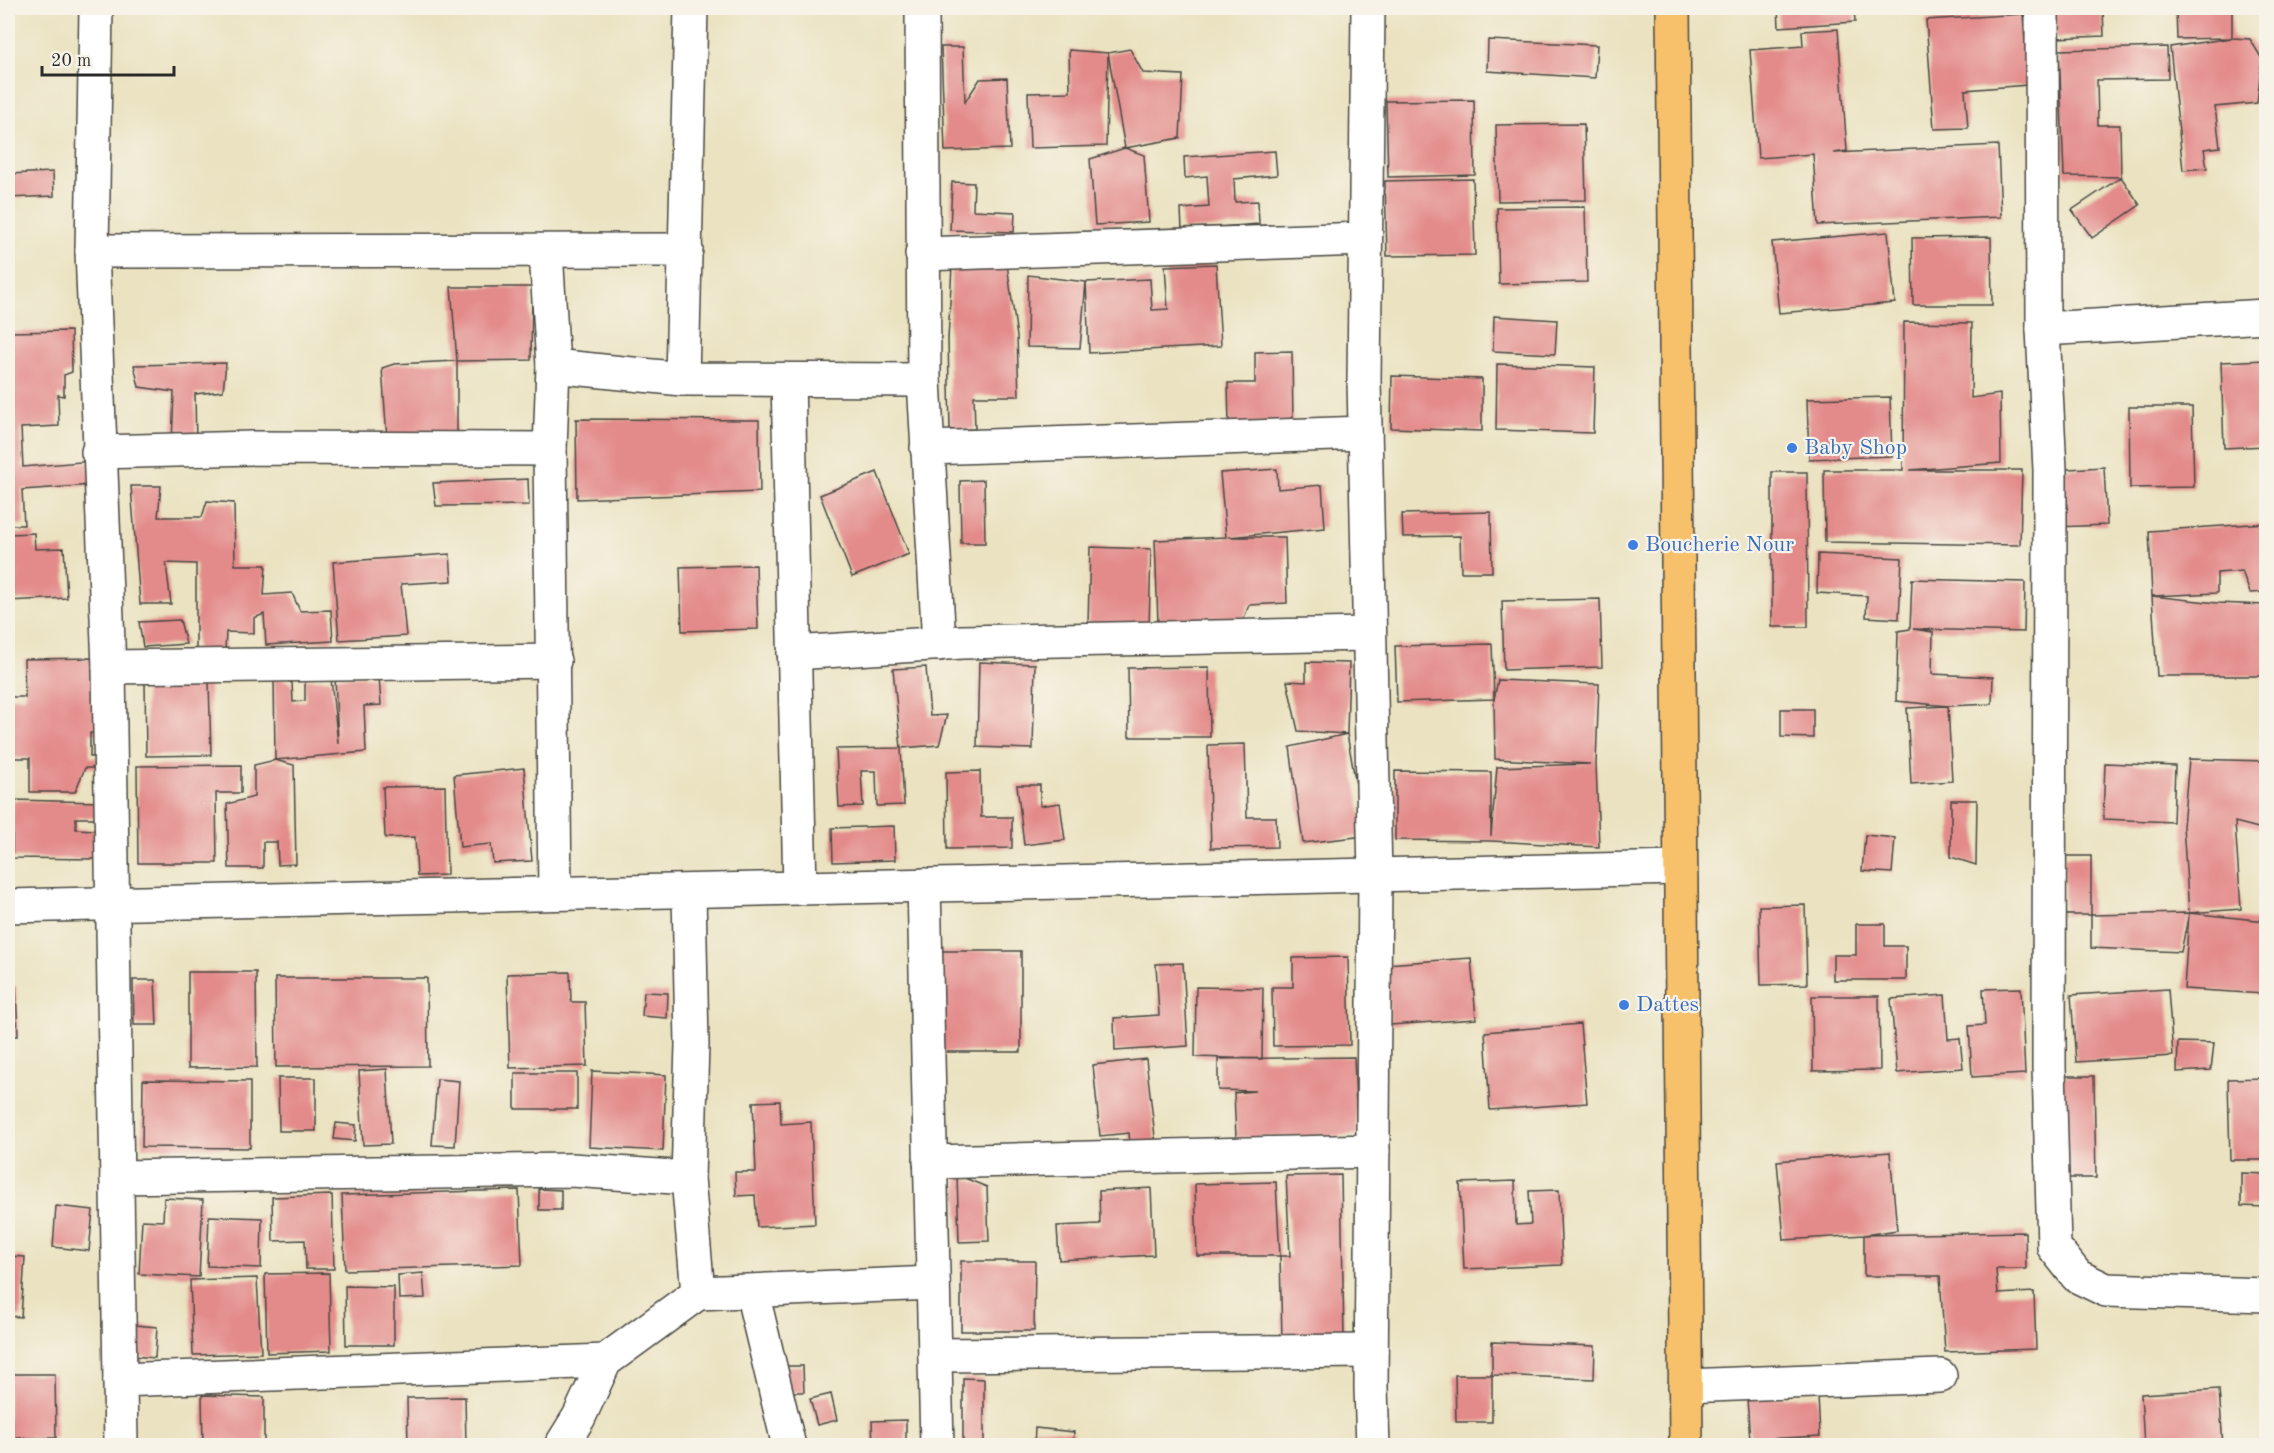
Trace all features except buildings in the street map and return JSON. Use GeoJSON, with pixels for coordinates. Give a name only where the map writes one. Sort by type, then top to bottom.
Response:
{"type":"FeatureCollection","features":[{"type":"Feature","properties":{"kind":"main road"},"geometry":{"type":"LineString","coordinates":[[1673,8],[1686,1446]]}},
{"type":"Feature","properties":{"kind":"street"},"geometry":{"type":"LineString","coordinates":[[96,8],[92,250],[108,667],[121,1446]]}},
{"type":"Feature","properties":{"kind":"street"},"geometry":{"type":"LineString","coordinates":[[682,379],[691,8]]}},
{"type":"Feature","properties":{"kind":"street"},"geometry":{"type":"LineString","coordinates":[[922,8],[924,380],[939,644]]}},
{"type":"Feature","properties":{"kind":"street"},"geometry":{"type":"LineString","coordinates":[[1368,8],[1364,239],[1365,433],[1375,875],[1371,1350],[1373,1446]]}},
{"type":"Feature","properties":{"kind":"street"},"geometry":{"type":"LineString","coordinates":[[2042,8],[2043,329],[2050,470],[2049,1067],[2054,1247],[2077,1276],[2106,1290],[2266,1295]]}},
{"type":"Feature","properties":{"kind":"street"},"geometry":{"type":"LineString","coordinates":[[922,254],[1364,239]]}},
{"type":"Feature","properties":{"kind":"street"},"geometry":{"type":"LineString","coordinates":[[92,250],[686,250]]}},
{"type":"Feature","properties":{"kind":"street"},"geometry":{"type":"LineString","coordinates":[[546,251],[553,366],[550,449],[555,893]]}},
{"type":"Feature","properties":{"kind":"street"},"geometry":{"type":"LineString","coordinates":[[2043,329],[2266,316]]}},
{"type":"Feature","properties":{"kind":"street"},"geometry":{"type":"LineString","coordinates":[[553,366],[682,379],[924,380]]}},
{"type":"Feature","properties":{"kind":"street"},"geometry":{"type":"LineString","coordinates":[[788,380],[800,888]]}},
{"type":"Feature","properties":{"kind":"street"},"geometry":{"type":"LineString","coordinates":[[927,448],[1365,433]]}},
{"type":"Feature","properties":{"kind":"street"},"geometry":{"type":"LineString","coordinates":[[98,452],[253,448],[550,449]]}},
{"type":"Feature","properties":{"kind":"street"},"geometry":{"type":"LineString","coordinates":[[794,653],[939,644],[1369,634]]}},
{"type":"Feature","properties":{"kind":"street"},"geometry":{"type":"LineString","coordinates":[[108,667],[554,661]]}},
{"type":"Feature","properties":{"kind":"street"},"geometry":{"type":"LineString","coordinates":[[8,906],[1680,868]]}},
{"type":"Feature","properties":{"kind":"street"},"geometry":{"type":"LineString","coordinates":[[924,885],[937,1446]]}},
{"type":"Feature","properties":{"kind":"street"},"geometry":{"type":"LineString","coordinates":[[689,891],[692,1045],[688,1178],[698,1293]]}},
{"type":"Feature","properties":{"kind":"street"},"geometry":{"type":"LineString","coordinates":[[930,1162],[1372,1151]]}},
{"type":"Feature","properties":{"kind":"street"},"geometry":{"type":"LineString","coordinates":[[117,1177],[572,1170],[688,1178]]}},
{"type":"Feature","properties":{"kind":"street"},"geometry":{"type":"LineString","coordinates":[[561,1446],[579,1416],[605,1361],[698,1293],[933,1283]]}},
{"type":"Feature","properties":{"kind":"street"},"geometry":{"type":"LineString","coordinates":[[752,1292],[789,1446]]}},
{"type":"Feature","properties":{"kind":"street"},"geometry":{"type":"LineString","coordinates":[[935,1355],[1371,1350]]}},
{"type":"Feature","properties":{"kind":"street"},"geometry":{"type":"LineString","coordinates":[[120,1380],[605,1361]]}},
{"type":"Feature","properties":{"kind":"street"},"geometry":{"type":"LineString","coordinates":[[1685,1386],[1940,1376]]}},
{"type":"Feature","properties":{"kind":"place","name":"Baby Shop"},"geometry":{"type":"Point","coordinates":[1792,448]}},
{"type":"Feature","properties":{"kind":"place","name":"Boucherie Nour"},"geometry":{"type":"Point","coordinates":[1633,545]}},
{"type":"Feature","properties":{"kind":"place","name":"Dattes"},"geometry":{"type":"Point","coordinates":[1624,1005]}}]}
